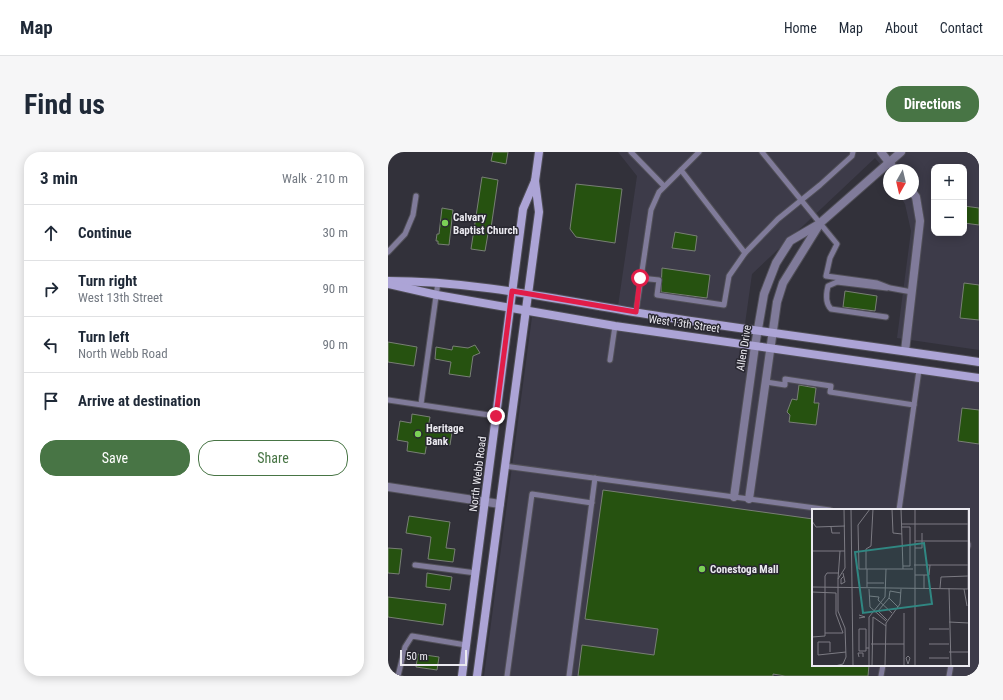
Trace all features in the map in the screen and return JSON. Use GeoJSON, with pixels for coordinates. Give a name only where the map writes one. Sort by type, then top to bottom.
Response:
{"type":"FeatureCollection","features":[{"type":"Feature","properties":{"kind":"main road","name":"North Webb Road"},"geometry":{"type":"LineString","coordinates":[[477,676],[539,212],[535,181],[539,152]]}},
{"type":"Feature","properties":{"kind":"main road","name":"North Webb Road"},"geometry":{"type":"LineString","coordinates":[[462,676],[523,208],[535,181]]}},
{"type":"Feature","properties":{"kind":"main road","name":"West 13th Street"},"geometry":{"type":"LineString","coordinates":[[388,281],[438,282],[512,291],[636,312],[979,362]]}},
{"type":"Feature","properties":{"kind":"main road","name":"West 13th Street"},"geometry":{"type":"LineString","coordinates":[[388,284],[437,295],[615,326],[979,378]]}},
{"type":"Feature","properties":{"kind":"street"},"geometry":{"type":"LineString","coordinates":[[881,152],[889,162]]}},
{"type":"Feature","properties":{"kind":"street","name":"Allen Drive"},"geometry":{"type":"LineString","coordinates":[[734,497],[755,346],[764,294],[776,263],[790,241],[819,224],[901,152]]}},
{"type":"Feature","properties":{"kind":"street"},"geometry":{"type":"LineString","coordinates":[[905,351],[920,221],[916,200]]}},
{"type":"Feature","properties":{"kind":"street","name":"Allen Drive"},"geometry":{"type":"LineString","coordinates":[[748,499],[777,302],[783,283],[819,224]]}},
{"type":"Feature","properties":{"kind":"street"},"geometry":{"type":"LineString","coordinates":[[388,487],[500,504]]}},
{"type":"Feature","properties":{"kind":"lane"},"geometry":{"type":"LineString","coordinates":[[631,152],[664,186]]}},
{"type":"Feature","properties":{"kind":"lane"},"geometry":{"type":"LineString","coordinates":[[636,312],[651,210],[658,192],[699,152]]}},
{"type":"Feature","properties":{"kind":"lane"},"geometry":{"type":"LineString","coordinates":[[762,152],[836,244],[830,258],[826,276],[877,283],[890,288]]}},
{"type":"Feature","properties":{"kind":"lane"},"geometry":{"type":"LineString","coordinates":[[640,278],[659,280],[657,295],[724,305],[729,276],[745,253],[778,218],[852,156],[853,152]]}},
{"type":"Feature","properties":{"kind":"lane"},"geometry":{"type":"LineString","coordinates":[[681,170],[745,253]]}},
{"type":"Feature","properties":{"kind":"lane"},"geometry":{"type":"LineString","coordinates":[[388,252],[405,234],[413,215],[416,196]]}},
{"type":"Feature","properties":{"kind":"lane"},"geometry":{"type":"LineString","coordinates":[[421,404],[438,282]]}},
{"type":"Feature","properties":{"kind":"lane"},"geometry":{"type":"LineString","coordinates":[[886,317],[831,309],[826,302],[826,292],[828,286],[837,282],[912,292]]}},
{"type":"Feature","properties":{"kind":"lane"},"geometry":{"type":"LineString","coordinates":[[610,360],[615,326]]}},
{"type":"Feature","properties":{"kind":"lane"},"geometry":{"type":"LineString","coordinates":[[899,509],[919,370]]}},
{"type":"Feature","properties":{"kind":"lane"},"geometry":{"type":"LineString","coordinates":[[766,382],[785,385],[786,379],[831,386],[830,392],[914,405]]}},
{"type":"Feature","properties":{"kind":"lane"},"geometry":{"type":"LineString","coordinates":[[388,400],[496,416]]}},
{"type":"Feature","properties":{"kind":"lane"},"geometry":{"type":"LineString","coordinates":[[505,466],[823,509]]}},
{"type":"Feature","properties":{"kind":"lane"},"geometry":{"type":"LineString","coordinates":[[569,676],[595,478]]}},
{"type":"Feature","properties":{"kind":"lane"},"geometry":{"type":"LineString","coordinates":[[507,676],[532,494],[592,503]]}},
{"type":"Feature","properties":{"kind":"lane"},"geometry":{"type":"LineString","coordinates":[[415,565],[476,573]]}},
{"type":"Feature","properties":{"kind":"lane"},"geometry":{"type":"LineString","coordinates":[[398,676],[405,647],[412,636],[466,645]]}},
{"type":"Feature","properties":{"kind":"lane"},"geometry":{"type":"LineString","coordinates":[[881,676],[882,666]]}},
{"type":"Feature","properties":{"kind":"lane"},"geometry":{"type":"LineString","coordinates":[[949,676],[951,666]]}},
{"type":"Feature","properties":{"kind":"shaded area"},"geometry":{"type":"Polygon","coordinates":[[[618,152],[979,152],[979,350],[897,338],[911,231],[905,204],[903,200],[919,200],[919,164],[883,164],[883,168],[875,158],[752,274],[745,324],[618,306],[637,176],[618,152]]]}},
{"type":"Feature","properties":{"kind":"shaded area"},"geometry":{"type":"Polygon","coordinates":[[[532,317],[979,381],[979,676],[484,676],[532,317]]]}},
{"type":"Feature","properties":{"kind":"building"},"geometry":{"type":"Polygon","coordinates":[[[493,152],[508,152],[506,164],[491,161],[493,152]]]}},
{"type":"Feature","properties":{"kind":"building"},"geometry":{"type":"Polygon","coordinates":[[[482,177],[498,180],[491,228],[489,228],[485,251],[471,249],[482,177]]]}},
{"type":"Feature","properties":{"kind":"building"},"geometry":{"type":"Polygon","coordinates":[[[576,184],[622,189],[615,243],[576,237],[570,229],[576,184]]]}},
{"type":"Feature","properties":{"kind":"building"},"geometry":{"type":"Polygon","coordinates":[[[967,206],[979,208],[979,225],[967,223],[967,206]]]}},
{"type":"Feature","properties":{"kind":"building"},"geometry":{"type":"Polygon","coordinates":[[[442,208],[453,210],[449,245],[438,244],[438,241],[436,241],[437,234],[439,234],[442,208]]]}},
{"type":"Feature","properties":{"kind":"building"},"geometry":{"type":"Polygon","coordinates":[[[675,232],[697,236],[695,251],[672,248],[675,232]]]}},
{"type":"Feature","properties":{"kind":"building"},"geometry":{"type":"Polygon","coordinates":[[[662,268],[710,275],[707,298],[661,292],[662,268]]]}},
{"type":"Feature","properties":{"kind":"building"},"geometry":{"type":"Polygon","coordinates":[[[964,283],[979,285],[979,320],[960,318],[964,283]]]}},
{"type":"Feature","properties":{"kind":"building"},"geometry":{"type":"Polygon","coordinates":[[[845,291],[877,296],[875,311],[843,307],[845,291]]]}},
{"type":"Feature","properties":{"kind":"building"},"geometry":{"type":"Polygon","coordinates":[[[388,342],[417,347],[414,366],[388,362],[388,342]]]}},
{"type":"Feature","properties":{"kind":"building"},"geometry":{"type":"Polygon","coordinates":[[[475,345],[480,353],[473,356],[470,377],[449,374],[451,362],[435,359],[436,347],[452,350],[453,346],[468,348],[475,345]]]}},
{"type":"Feature","properties":{"kind":"building"},"geometry":{"type":"Polygon","coordinates":[[[799,385],[816,388],[814,403],[819,403],[816,425],[789,422],[790,415],[787,412],[792,399],[797,400],[799,385]]]}},
{"type":"Feature","properties":{"kind":"building"},"geometry":{"type":"Polygon","coordinates":[[[962,408],[979,410],[979,444],[958,441],[962,408]]]}},
{"type":"Feature","properties":{"kind":"building"},"geometry":{"type":"Polygon","coordinates":[[[412,414],[430,417],[428,428],[452,432],[450,445],[427,442],[425,454],[407,451],[408,442],[397,440],[400,421],[411,423],[412,414]]]}},
{"type":"Feature","properties":{"kind":"building","name":"Conestoga Mall"},"geometry":{"type":"Polygon","coordinates":[[[603,490],[812,519],[812,666],[869,666],[868,676],[785,676],[773,674],[773,676],[578,676],[582,645],[654,655],[658,629],[585,619],[603,490]]]}},
{"type":"Feature","properties":{"kind":"building"},"geometry":{"type":"Polygon","coordinates":[[[409,516],[450,522],[446,548],[455,549],[453,562],[428,559],[431,537],[406,533],[409,516]]]}},
{"type":"Feature","properties":{"kind":"building"},"geometry":{"type":"Polygon","coordinates":[[[388,548],[402,549],[399,574],[388,573],[388,548]]]}},
{"type":"Feature","properties":{"kind":"building"},"geometry":{"type":"Polygon","coordinates":[[[427,573],[452,577],[450,590],[426,587],[427,573]]]}},
{"type":"Feature","properties":{"kind":"building"},"geometry":{"type":"Polygon","coordinates":[[[388,597],[446,604],[443,625],[388,617],[388,597]]]}},
{"type":"Feature","properties":{"kind":"building"},"geometry":{"type":"Polygon","coordinates":[[[418,654],[439,657],[437,670],[416,667],[418,654]]]}},
{"type":"Feature","properties":{"kind":"place","name":"Calvary Baptist Church"},"geometry":{"type":"Point","coordinates":[445,223]}},
{"type":"Feature","properties":{"kind":"place","name":"Heritage Bank"},"geometry":{"type":"Point","coordinates":[418,434]}},
{"type":"Feature","properties":{"kind":"place","name":"Conestoga Mall"},"geometry":{"type":"Point","coordinates":[702,569]}},
{"type":"Feature","properties":{"kind":"route"},"geometry":{"type":"LineString","coordinates":[[496,416],[512,291],[636,312],[640,278]]}}]}
